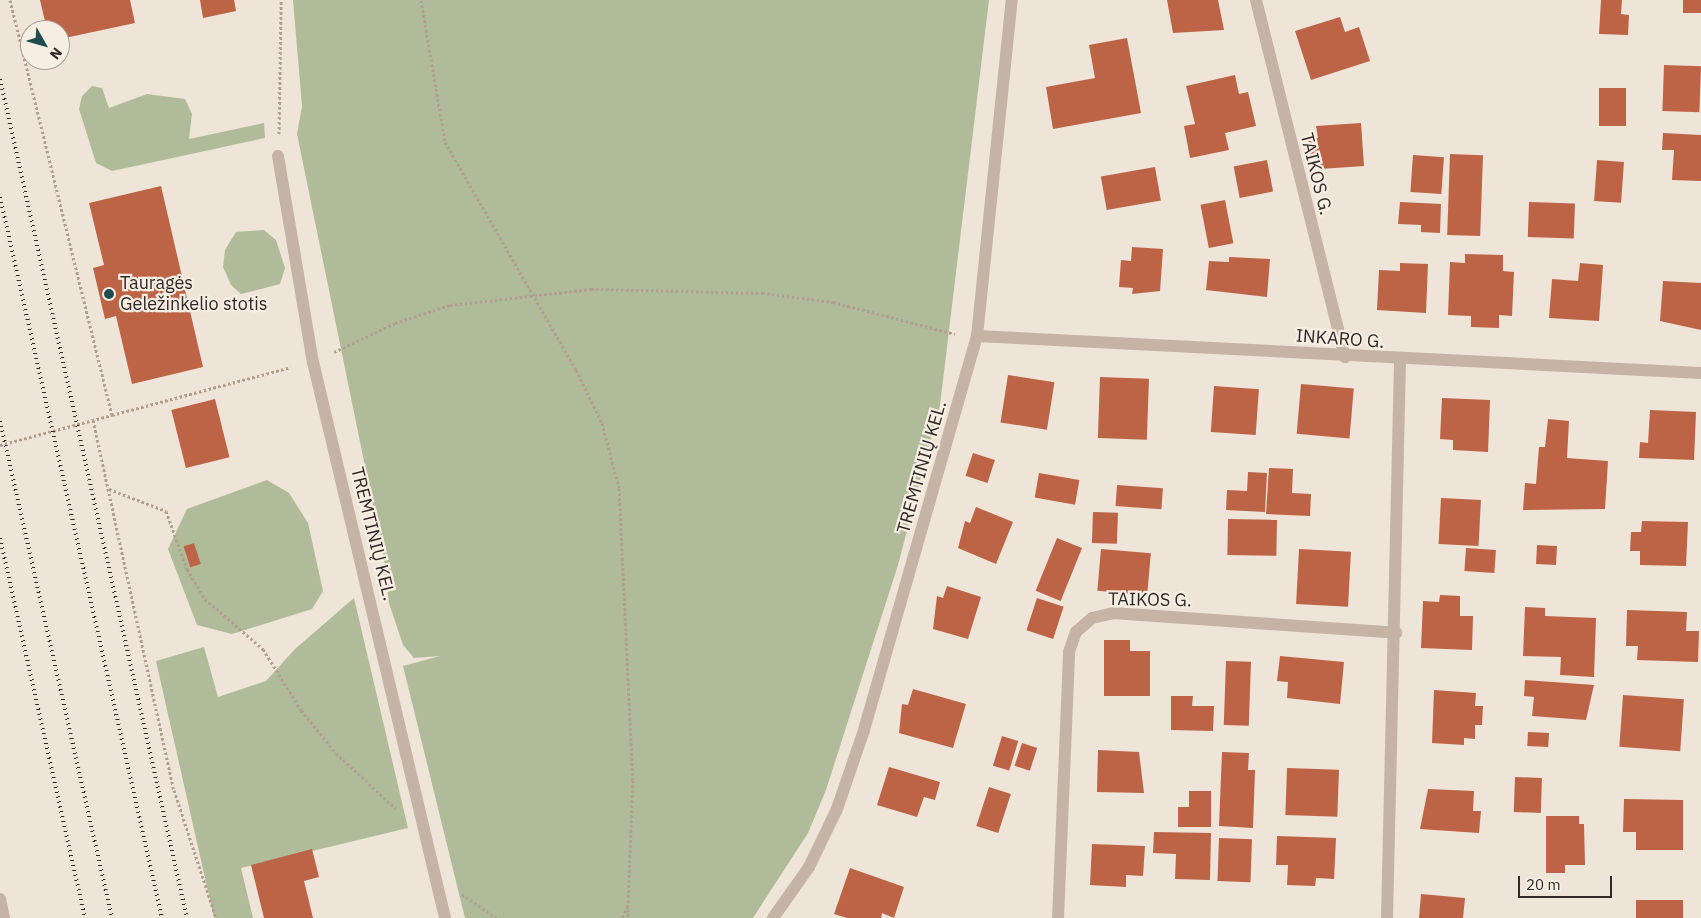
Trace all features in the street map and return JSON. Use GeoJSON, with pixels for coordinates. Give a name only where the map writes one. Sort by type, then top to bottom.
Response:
{"type":"FeatureCollection","features":[{"type":"Feature","properties":{"kind":"street","name":"TREMTINIŲ KEL."},"geometry":{"type":"LineString","coordinates":[[773,918],[809,867],[837,809],[867,720],[977,336],[1012,0]]}},
{"type":"Feature","properties":{"kind":"street","name":"TAIKOS G."},"geometry":{"type":"LineString","coordinates":[[1256,0],[1345,357]]}},
{"type":"Feature","properties":{"kind":"street","name":"TREMTINIŲ KEL."},"geometry":{"type":"LineString","coordinates":[[278,156],[313,362],[445,918]]}},
{"type":"Feature","properties":{"kind":"street","name":"INKARO G."},"geometry":{"type":"LineString","coordinates":[[977,336],[1400,361],[1701,373]]}},
{"type":"Feature","properties":{"kind":"street"},"geometry":{"type":"LineString","coordinates":[[1387,918],[1396,633],[1400,361]]}},
{"type":"Feature","properties":{"kind":"street","name":"TAIKOS G."},"geometry":{"type":"LineString","coordinates":[[1058,918],[1069,652],[1076,632],[1092,618],[1114,613],[1396,633]]}},
{"type":"Feature","properties":{"kind":"street"},"geometry":{"type":"LineString","coordinates":[[0,899],[4,918]]}},
{"type":"Feature","properties":{"kind":"path"},"geometry":{"type":"LineString","coordinates":[[10,0],[112,414]]}},
{"type":"Feature","properties":{"kind":"path"},"geometry":{"type":"LineString","coordinates":[[278,156],[281,0]]}},
{"type":"Feature","properties":{"kind":"path"},"geometry":{"type":"LineString","coordinates":[[421,0],[445,142],[602,424],[619,488],[632,735],[628,918]]}},
{"type":"Feature","properties":{"kind":"path"},"geometry":{"type":"LineString","coordinates":[[0,445],[313,362],[395,324],[450,305],[530,293],[591,289],[762,293],[833,302],[944,333],[977,336]]}},
{"type":"Feature","properties":{"kind":"path"},"geometry":{"type":"LineString","coordinates":[[93,420],[174,790],[216,918]]}},
{"type":"Feature","properties":{"kind":"path"},"geometry":{"type":"LineString","coordinates":[[108,489],[166,511],[187,569],[204,599],[263,649],[301,710],[336,753],[401,814],[424,824]]}},
{"type":"Feature","properties":{"kind":"path"},"geometry":{"type":"LineString","coordinates":[[436,878],[496,918]]}},
{"type":"Feature","properties":{"kind":"path"},"geometry":{"type":"LineString","coordinates":[[622,918],[628,906]]}},
{"type":"Feature","properties":{"kind":"green space"},"geometry":{"type":"Polygon","coordinates":[[[293,0],[989,0],[940,405],[898,565],[826,790],[808,833],[753,918],[465,918],[403,666],[440,656],[414,658],[403,645],[389,603],[384,559],[297,134],[302,106],[293,0]]]}},
{"type":"Feature","properties":{"kind":"green space"},"geometry":{"type":"Polygon","coordinates":[[[92,86],[102,88],[109,108],[147,94],[185,99],[192,114],[189,139],[264,123],[265,138],[112,171],[96,163],[79,109],[82,96],[92,86]]]}},
{"type":"Feature","properties":{"kind":"green space"},"geometry":{"type":"Polygon","coordinates":[[[264,230],[276,240],[285,268],[280,284],[241,294],[231,285],[223,267],[225,250],[236,232],[264,230]]]}},
{"type":"Feature","properties":{"kind":"green space"},"geometry":{"type":"Polygon","coordinates":[[[267,480],[289,493],[308,523],[323,591],[312,609],[232,634],[197,625],[168,549],[187,509],[267,480]]]}},
{"type":"Feature","properties":{"kind":"green space"},"geometry":{"type":"Polygon","coordinates":[[[354,598],[408,828],[241,868],[253,918],[214,918],[156,661],[204,647],[218,697],[266,681],[295,649],[354,598]]]}},
{"type":"Feature","properties":{"kind":"building"},"geometry":{"type":"Polygon","coordinates":[[[40,0],[130,0],[135,23],[70,37],[70,20],[45,20],[40,0]]]}},
{"type":"Feature","properties":{"kind":"building"},"geometry":{"type":"Polygon","coordinates":[[[200,0],[234,0],[236,11],[203,18],[200,0]]]}},
{"type":"Feature","properties":{"kind":"building"},"geometry":{"type":"Polygon","coordinates":[[[1167,0],[1218,0],[1224,30],[1173,33],[1167,0]]]}},
{"type":"Feature","properties":{"kind":"building"},"geometry":{"type":"Polygon","coordinates":[[[1601,0],[1622,0],[1621,14],[1629,15],[1628,35],[1599,34],[1601,0]]]}},
{"type":"Feature","properties":{"kind":"building"},"geometry":{"type":"Polygon","coordinates":[[[1683,0],[1701,0],[1701,13],[1683,13],[1683,0]]]}},
{"type":"Feature","properties":{"kind":"building"},"geometry":{"type":"Polygon","coordinates":[[[1340,17],[1345,32],[1359,27],[1370,61],[1311,80],[1295,31],[1340,17]]]}},
{"type":"Feature","properties":{"kind":"building"},"geometry":{"type":"Polygon","coordinates":[[[1127,38],[1141,113],[1053,129],[1046,87],[1095,78],[1089,45],[1127,38]]]}},
{"type":"Feature","properties":{"kind":"building"},"geometry":{"type":"Polygon","coordinates":[[[1664,65],[1701,66],[1699,112],[1662,111],[1664,65]]]}},
{"type":"Feature","properties":{"kind":"building"},"geometry":{"type":"Polygon","coordinates":[[[1235,75],[1239,94],[1248,92],[1256,126],[1225,133],[1229,150],[1190,158],[1184,126],[1195,124],[1186,86],[1235,75]]]}},
{"type":"Feature","properties":{"kind":"building"},"geometry":{"type":"Polygon","coordinates":[[[1599,88],[1626,88],[1626,126],[1599,126],[1599,88]]]}},
{"type":"Feature","properties":{"kind":"building"},"geometry":{"type":"Polygon","coordinates":[[[1361,123],[1364,166],[1320,169],[1319,157],[1310,158],[1308,139],[1318,138],[1316,126],[1361,123]]]}},
{"type":"Feature","properties":{"kind":"building"},"geometry":{"type":"Polygon","coordinates":[[[1663,133],[1701,135],[1701,181],[1672,180],[1674,150],[1662,150],[1663,133]]]}},
{"type":"Feature","properties":{"kind":"building"},"geometry":{"type":"Polygon","coordinates":[[[1450,154],[1483,155],[1480,236],[1447,235],[1450,154]]]}},
{"type":"Feature","properties":{"kind":"building"},"geometry":{"type":"Polygon","coordinates":[[[1413,155],[1444,157],[1441,194],[1410,192],[1413,155]]]}},
{"type":"Feature","properties":{"kind":"building"},"geometry":{"type":"Polygon","coordinates":[[[1267,160],[1273,191],[1240,198],[1234,166],[1267,160]]]}},
{"type":"Feature","properties":{"kind":"building"},"geometry":{"type":"Polygon","coordinates":[[[1597,160],[1624,162],[1621,203],[1594,201],[1597,160]]]}},
{"type":"Feature","properties":{"kind":"building"},"geometry":{"type":"Polygon","coordinates":[[[1155,167],[1161,200],[1107,210],[1101,177],[1155,167]]]}},
{"type":"Feature","properties":{"kind":"building"},"geometry":{"type":"Polygon","coordinates":[[[161,186],[203,367],[132,384],[116,316],[105,319],[93,268],[104,265],[89,203],[161,186]]]}},
{"type":"Feature","properties":{"kind":"building"},"geometry":{"type":"Polygon","coordinates":[[[1225,200],[1233,243],[1209,248],[1200,205],[1225,200]]]}},
{"type":"Feature","properties":{"kind":"building"},"geometry":{"type":"Polygon","coordinates":[[[1400,202],[1441,204],[1440,233],[1421,232],[1421,225],[1398,224],[1400,202]]]}},
{"type":"Feature","properties":{"kind":"building"},"geometry":{"type":"Polygon","coordinates":[[[1529,202],[1575,204],[1574,239],[1528,237],[1529,202]]]}},
{"type":"Feature","properties":{"kind":"building"},"geometry":{"type":"Polygon","coordinates":[[[1132,247],[1163,249],[1160,291],[1132,294],[1133,288],[1119,287],[1121,260],[1131,261],[1132,247]]]}},
{"type":"Feature","properties":{"kind":"building"},"geometry":{"type":"Polygon","coordinates":[[[1465,254],[1503,255],[1503,271],[1514,272],[1512,316],[1499,315],[1499,328],[1471,327],[1471,316],[1448,315],[1450,262],[1465,263],[1465,254]]]}},
{"type":"Feature","properties":{"kind":"building"},"geometry":{"type":"Polygon","coordinates":[[[1229,257],[1270,259],[1267,297],[1206,290],[1209,261],[1229,262],[1229,257]]]}},
{"type":"Feature","properties":{"kind":"building"},"geometry":{"type":"Polygon","coordinates":[[[1400,263],[1428,264],[1426,313],[1377,310],[1379,270],[1400,271],[1400,263]]]}},
{"type":"Feature","properties":{"kind":"building"},"geometry":{"type":"Polygon","coordinates":[[[1580,263],[1603,265],[1599,321],[1549,318],[1552,279],[1578,281],[1580,263]]]}},
{"type":"Feature","properties":{"kind":"building"},"geometry":{"type":"Polygon","coordinates":[[[1663,281],[1701,283],[1701,330],[1660,321],[1663,281]]]}},
{"type":"Feature","properties":{"kind":"building"},"geometry":{"type":"Polygon","coordinates":[[[1008,375],[1054,382],[1047,430],[1000,422],[1008,375]]]}},
{"type":"Feature","properties":{"kind":"building"},"geometry":{"type":"Polygon","coordinates":[[[1100,377],[1149,379],[1147,440],[1098,438],[1100,377]]]}},
{"type":"Feature","properties":{"kind":"building"},"geometry":{"type":"Polygon","coordinates":[[[1301,384],[1354,389],[1349,438],[1297,434],[1301,384]]]}},
{"type":"Feature","properties":{"kind":"building"},"geometry":{"type":"Polygon","coordinates":[[[1214,386],[1259,389],[1256,435],[1211,432],[1214,386]]]}},
{"type":"Feature","properties":{"kind":"building"},"geometry":{"type":"Polygon","coordinates":[[[1442,398],[1490,400],[1488,452],[1453,450],[1453,440],[1440,439],[1442,398]]]}},
{"type":"Feature","properties":{"kind":"building"},"geometry":{"type":"Polygon","coordinates":[[[215,399],[230,457],[186,468],[171,410],[215,399]]]}},
{"type":"Feature","properties":{"kind":"building"},"geometry":{"type":"Polygon","coordinates":[[[1650,410],[1696,412],[1694,460],[1639,458],[1640,442],[1648,443],[1650,410]]]}},
{"type":"Feature","properties":{"kind":"building"},"geometry":{"type":"Polygon","coordinates":[[[1548,419],[1569,421],[1567,458],[1608,461],[1605,509],[1523,510],[1525,483],[1536,484],[1539,447],[1545,447],[1548,419]]]}},
{"type":"Feature","properties":{"kind":"building"},"geometry":{"type":"Polygon","coordinates":[[[973,453],[995,460],[987,483],[966,476],[973,453]]]}},
{"type":"Feature","properties":{"kind":"building"},"geometry":{"type":"Polygon","coordinates":[[[1269,468],[1293,469],[1292,493],[1311,494],[1310,516],[1266,514],[1269,468]]]}},
{"type":"Feature","properties":{"kind":"building"},"geometry":{"type":"Polygon","coordinates":[[[1248,472],[1267,473],[1265,512],[1226,510],[1227,490],[1247,491],[1248,472]]]}},
{"type":"Feature","properties":{"kind":"building"},"geometry":{"type":"Polygon","coordinates":[[[1039,473],[1079,480],[1075,505],[1035,498],[1039,473]]]}},
{"type":"Feature","properties":{"kind":"building"},"geometry":{"type":"Polygon","coordinates":[[[1117,485],[1163,488],[1161,509],[1116,506],[1117,485]]]}},
{"type":"Feature","properties":{"kind":"building"},"geometry":{"type":"Polygon","coordinates":[[[1441,498],[1481,500],[1479,546],[1439,544],[1441,498]]]}},
{"type":"Feature","properties":{"kind":"building"},"geometry":{"type":"Polygon","coordinates":[[[976,507],[1013,522],[996,564],[958,548],[965,521],[970,523],[976,507]]]}},
{"type":"Feature","properties":{"kind":"building"},"geometry":{"type":"Polygon","coordinates":[[[1093,512],[1118,513],[1117,544],[1092,543],[1093,512]]]}},
{"type":"Feature","properties":{"kind":"building"},"geometry":{"type":"Polygon","coordinates":[[[1228,519],[1277,520],[1276,556],[1227,555],[1228,519]]]}},
{"type":"Feature","properties":{"kind":"building"},"geometry":{"type":"Polygon","coordinates":[[[1642,521],[1688,522],[1686,566],[1640,565],[1640,551],[1630,551],[1631,532],[1641,532],[1642,521]]]}},
{"type":"Feature","properties":{"kind":"building"},"geometry":{"type":"Polygon","coordinates":[[[1057,538],[1082,548],[1061,601],[1036,591],[1057,538]]]}},
{"type":"Feature","properties":{"kind":"building"},"geometry":{"type":"Polygon","coordinates":[[[194,543],[201,564],[190,567],[184,546],[194,543]]]}},
{"type":"Feature","properties":{"kind":"building"},"geometry":{"type":"Polygon","coordinates":[[[1537,545],[1557,546],[1556,565],[1536,564],[1537,545]]]}},
{"type":"Feature","properties":{"kind":"building"},"geometry":{"type":"Polygon","coordinates":[[[1466,548],[1496,550],[1494,573],[1464,571],[1466,548]]]}},
{"type":"Feature","properties":{"kind":"building"},"geometry":{"type":"Polygon","coordinates":[[[1101,549],[1151,553],[1147,595],[1097,591],[1101,549]]]}},
{"type":"Feature","properties":{"kind":"building"},"geometry":{"type":"Polygon","coordinates":[[[1299,549],[1351,552],[1348,607],[1296,604],[1299,549]]]}},
{"type":"Feature","properties":{"kind":"building"},"geometry":{"type":"Polygon","coordinates":[[[947,586],[981,597],[968,639],[933,629],[937,596],[943,598],[947,586]]]}},
{"type":"Feature","properties":{"kind":"building"},"geometry":{"type":"Polygon","coordinates":[[[1440,595],[1460,596],[1460,616],[1473,616],[1472,650],[1421,648],[1423,601],[1439,602],[1440,595]]]}},
{"type":"Feature","properties":{"kind":"building"},"geometry":{"type":"Polygon","coordinates":[[[1037,598],[1064,607],[1053,639],[1026,630],[1037,598]]]}},
{"type":"Feature","properties":{"kind":"building"},"geometry":{"type":"Polygon","coordinates":[[[1525,607],[1545,608],[1545,616],[1596,618],[1594,677],[1560,675],[1561,657],[1523,656],[1525,607]]]}},
{"type":"Feature","properties":{"kind":"building"},"geometry":{"type":"Polygon","coordinates":[[[1627,610],[1687,612],[1686,631],[1699,631],[1698,662],[1637,660],[1638,646],[1626,646],[1627,610]]]}},
{"type":"Feature","properties":{"kind":"building"},"geometry":{"type":"Polygon","coordinates":[[[1104,640],[1130,640],[1130,651],[1150,651],[1150,696],[1104,696],[1104,640]]]}},
{"type":"Feature","properties":{"kind":"building"},"geometry":{"type":"Polygon","coordinates":[[[1280,656],[1344,662],[1340,704],[1287,698],[1288,682],[1277,681],[1280,656]]]}},
{"type":"Feature","properties":{"kind":"building"},"geometry":{"type":"Polygon","coordinates":[[[1226,661],[1251,662],[1249,726],[1224,725],[1226,661]]]}},
{"type":"Feature","properties":{"kind":"building"},"geometry":{"type":"Polygon","coordinates":[[[1525,680],[1594,685],[1586,720],[1532,716],[1534,697],[1524,696],[1525,680]]]}},
{"type":"Feature","properties":{"kind":"building"},"geometry":{"type":"Polygon","coordinates":[[[913,689],[966,704],[953,748],[899,733],[902,704],[908,705],[913,689]]]}},
{"type":"Feature","properties":{"kind":"building"},"geometry":{"type":"Polygon","coordinates":[[[1434,690],[1476,693],[1475,706],[1483,706],[1482,725],[1475,725],[1475,739],[1464,738],[1464,745],[1432,743],[1434,690]]]}},
{"type":"Feature","properties":{"kind":"building"},"geometry":{"type":"Polygon","coordinates":[[[1623,695],[1684,699],[1680,751],[1619,747],[1623,695]]]}},
{"type":"Feature","properties":{"kind":"building"},"geometry":{"type":"Polygon","coordinates":[[[1171,696],[1193,696],[1192,706],[1214,706],[1213,731],[1171,730],[1171,696]]]}},
{"type":"Feature","properties":{"kind":"building"},"geometry":{"type":"Polygon","coordinates":[[[1528,732],[1549,733],[1548,747],[1527,746],[1528,732]]]}},
{"type":"Feature","properties":{"kind":"building"},"geometry":{"type":"Polygon","coordinates":[[[1002,736],[1018,741],[1009,771],[993,766],[1002,736]]]}},
{"type":"Feature","properties":{"kind":"building"},"geometry":{"type":"Polygon","coordinates":[[[1022,743],[1037,748],[1030,771],[1015,766],[1022,743]]]}},
{"type":"Feature","properties":{"kind":"building"},"geometry":{"type":"Polygon","coordinates":[[[1098,750],[1139,752],[1144,793],[1097,792],[1098,750]]]}},
{"type":"Feature","properties":{"kind":"building"},"geometry":{"type":"Polygon","coordinates":[[[1222,752],[1249,753],[1248,770],[1255,770],[1253,828],[1219,826],[1222,752]]]}},
{"type":"Feature","properties":{"kind":"building"},"geometry":{"type":"Polygon","coordinates":[[[889,767],[940,782],[935,800],[924,797],[917,817],[877,805],[889,767]]]}},
{"type":"Feature","properties":{"kind":"building"},"geometry":{"type":"Polygon","coordinates":[[[1287,768],[1339,770],[1337,817],[1285,815],[1287,768]]]}},
{"type":"Feature","properties":{"kind":"building"},"geometry":{"type":"Polygon","coordinates":[[[1515,777],[1542,778],[1541,813],[1514,812],[1515,777]]]}},
{"type":"Feature","properties":{"kind":"building"},"geometry":{"type":"Polygon","coordinates":[[[989,787],[1011,794],[998,833],[976,826],[989,787]]]}},
{"type":"Feature","properties":{"kind":"building"},"geometry":{"type":"Polygon","coordinates":[[[1428,789],[1474,791],[1473,811],[1481,811],[1479,833],[1420,829],[1428,789]]]}},
{"type":"Feature","properties":{"kind":"building"},"geometry":{"type":"Polygon","coordinates":[[[1189,791],[1211,791],[1211,827],[1178,827],[1178,807],[1189,807],[1189,791]]]}},
{"type":"Feature","properties":{"kind":"building"},"geometry":{"type":"Polygon","coordinates":[[[1624,799],[1683,800],[1683,850],[1636,850],[1636,832],[1623,832],[1624,799]]]}},
{"type":"Feature","properties":{"kind":"building"},"geometry":{"type":"Polygon","coordinates":[[[1546,816],[1579,816],[1579,824],[1584,824],[1585,865],[1565,865],[1565,873],[1546,873],[1546,816]]]}},
{"type":"Feature","properties":{"kind":"building"},"geometry":{"type":"Polygon","coordinates":[[[1154,832],[1211,833],[1210,880],[1175,879],[1176,854],[1153,853],[1154,832]]]}},
{"type":"Feature","properties":{"kind":"building"},"geometry":{"type":"Polygon","coordinates":[[[1277,836],[1336,838],[1334,879],[1316,878],[1315,886],[1287,885],[1288,865],[1276,865],[1277,836]]]}},
{"type":"Feature","properties":{"kind":"building"},"geometry":{"type":"Polygon","coordinates":[[[1219,838],[1252,839],[1250,882],[1217,881],[1219,838]]]}},
{"type":"Feature","properties":{"kind":"building"},"geometry":{"type":"Polygon","coordinates":[[[1092,844],[1145,846],[1143,876],[1126,875],[1126,887],[1090,885],[1092,844]]]}},
{"type":"Feature","properties":{"kind":"building"},"geometry":{"type":"Polygon","coordinates":[[[312,849],[319,877],[304,881],[313,918],[264,918],[251,865],[312,849]]]}},
{"type":"Feature","properties":{"kind":"building"},"geometry":{"type":"Polygon","coordinates":[[[850,868],[904,887],[894,918],[882,913],[881,918],[847,918],[834,914],[850,868]]]}},
{"type":"Feature","properties":{"kind":"building"},"geometry":{"type":"Polygon","coordinates":[[[1421,894],[1465,898],[1463,918],[1419,918],[1421,894]]]}},
{"type":"Feature","properties":{"kind":"building"},"geometry":{"type":"Polygon","coordinates":[[[1636,900],[1683,900],[1683,918],[1636,918],[1636,900]]]}},
{"type":"Feature","properties":{"kind":"railway"},"geometry":{"type":"LineString","coordinates":[[0,79],[187,918]]}},
{"type":"Feature","properties":{"kind":"railway"},"geometry":{"type":"LineString","coordinates":[[0,197],[162,918]]}},
{"type":"Feature","properties":{"kind":"railway"},"geometry":{"type":"LineString","coordinates":[[0,421],[112,918]]}},
{"type":"Feature","properties":{"kind":"railway"},"geometry":{"type":"LineString","coordinates":[[0,538],[85,918]]}},
{"type":"Feature","properties":{"kind":"place","name":"Tauragės Geležinkelio stotis"},"geometry":{"type":"Point","coordinates":[109,294]}}]}
